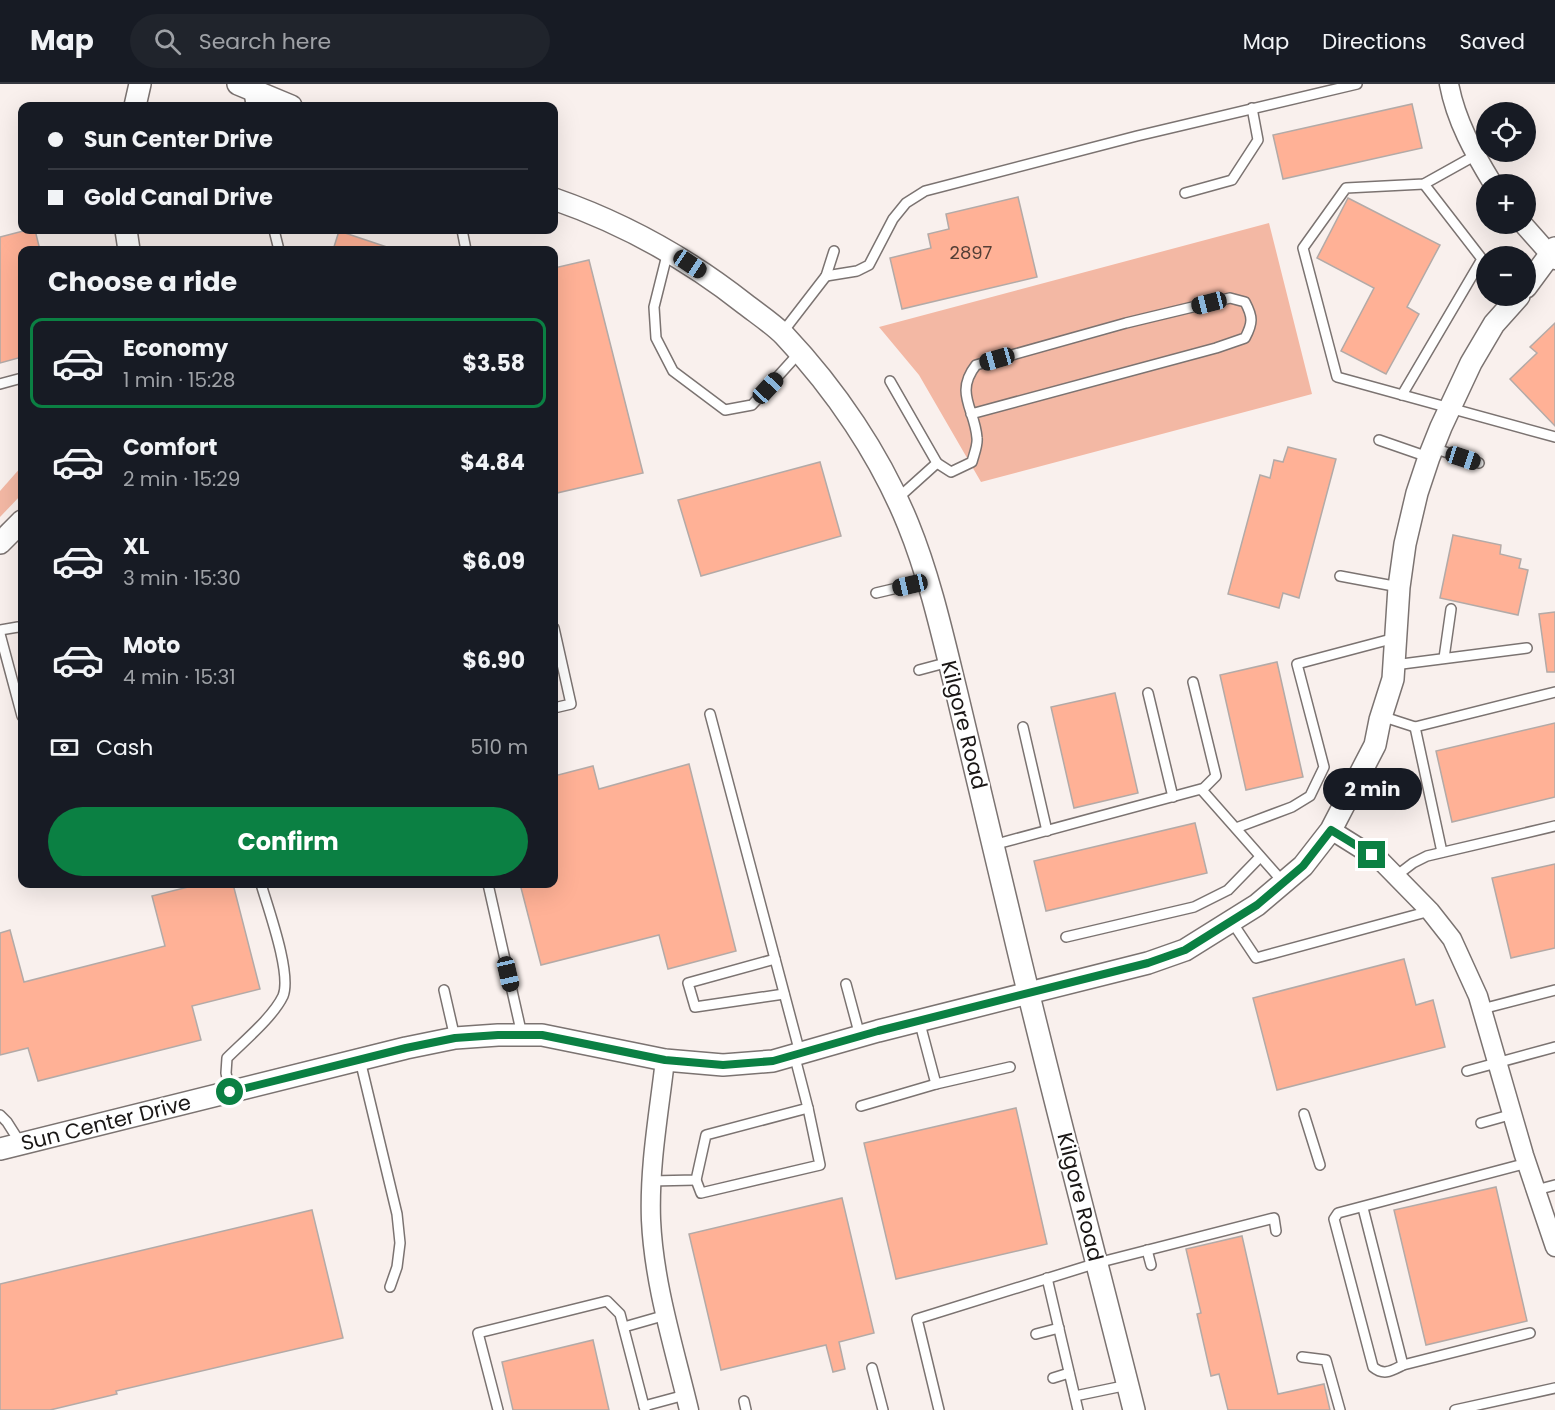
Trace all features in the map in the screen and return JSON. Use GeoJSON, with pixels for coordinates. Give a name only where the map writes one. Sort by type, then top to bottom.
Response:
{"type":"FeatureCollection","features":[{"type":"Feature","properties":{"kind":"street"},"geometry":{"type":"LineString","coordinates":[[136,102],[140,84]]}},
{"type":"Feature","properties":{"kind":"street"},"geometry":{"type":"LineString","coordinates":[[1449,84],[1453,105],[1476,155]]}},
{"type":"Feature","properties":{"kind":"street"},"geometry":{"type":"LineString","coordinates":[[246,93],[277,102]]}},
{"type":"Feature","properties":{"kind":"street","name":"Kilgore Road"},"geometry":{"type":"LineString","coordinates":[[558,201],[600,217],[668,251],[719,283],[782,333],[834,397],[868,445],[908,523],[927,581],[949,662],[1028,993],[1134,1410]]}},
{"type":"Feature","properties":{"kind":"street"},"geometry":{"type":"LineString","coordinates":[[1533,234],[1553,254],[1536,274]]}},
{"type":"Feature","properties":{"kind":"street","name":"Sun Center Drive"},"geometry":{"type":"LineString","coordinates":[[0,1149],[406,1048],[455,1038],[542,1035],[665,1060],[723,1065],[773,1061],[920,1020],[1148,963],[1185,950],[1257,905],[1303,866],[1331,830],[1375,745],[1381,716],[1393,679],[1399,587],[1405,544],[1417,493],[1431,453],[1471,363],[1494,324],[1510,306]]}},
{"type":"Feature","properties":{"kind":"street"},"geometry":{"type":"LineString","coordinates":[[0,543],[18,525]]}},
{"type":"Feature","properties":{"kind":"street"},"geometry":{"type":"LineString","coordinates":[[1331,830],[1362,848],[1396,876],[1430,911],[1452,939],[1471,978],[1482,1009],[1527,1163],[1555,1247]]}},
{"type":"Feature","properties":{"kind":"street"},"geometry":{"type":"LineString","coordinates":[[665,1060],[653,1148],[651,1222],[657,1279],[687,1402]]}},
{"type":"Feature","properties":{"kind":"lane"},"geometry":{"type":"LineString","coordinates":[[826,276],[857,271],[869,265],[893,219],[906,203],[925,191],[1137,136],[1357,84]]}},
{"type":"Feature","properties":{"kind":"lane"},"geometry":{"type":"LineString","coordinates":[[1185,194],[1232,180],[1258,140],[1252,108]]}},
{"type":"Feature","properties":{"kind":"lane"},"geometry":{"type":"LineString","coordinates":[[1476,155],[1424,184],[1346,188],[1303,248],[1337,377],[1555,437]]}},
{"type":"Feature","properties":{"kind":"lane"},"geometry":{"type":"LineString","coordinates":[[1402,395],[1482,259],[1424,184]]}},
{"type":"Feature","properties":{"kind":"lane"},"geometry":{"type":"LineString","coordinates":[[668,251],[654,307],[656,339],[673,371],[725,410],[752,405],[799,353]]}},
{"type":"Feature","properties":{"kind":"lane"},"geometry":{"type":"LineString","coordinates":[[782,333],[826,276],[834,252]]}},
{"type":"Feature","properties":{"kind":"lane"},"geometry":{"type":"LineString","coordinates":[[890,381],[937,463],[951,472],[972,462],[978,439],[971,414],[965,387],[969,373],[976,365],[1126,323],[1230,298],[1245,302],[1252,314],[1252,325],[1245,338],[1216,348],[971,414]]}},
{"type":"Feature","properties":{"kind":"lane"},"geometry":{"type":"LineString","coordinates":[[0,384],[18,379]]}},
{"type":"Feature","properties":{"kind":"lane"},"geometry":{"type":"LineString","coordinates":[[1379,440],[1479,463]]}},
{"type":"Feature","properties":{"kind":"lane"},"geometry":{"type":"LineString","coordinates":[[897,500],[937,463]]}},
{"type":"Feature","properties":{"kind":"lane"},"geometry":{"type":"LineString","coordinates":[[1340,576],[1399,587]]}},
{"type":"Feature","properties":{"kind":"lane"},"geometry":{"type":"LineString","coordinates":[[876,593],[927,581]]}},
{"type":"Feature","properties":{"kind":"lane"},"geometry":{"type":"LineString","coordinates":[[1444,658],[1451,609]]}},
{"type":"Feature","properties":{"kind":"lane"},"geometry":{"type":"LineString","coordinates":[[18,627],[0,632],[18,684]]}},
{"type":"Feature","properties":{"kind":"lane"},"geometry":{"type":"LineString","coordinates":[[1236,828],[1292,807],[1310,795],[1324,767],[1297,664],[1397,638]]}},
{"type":"Feature","properties":{"kind":"lane"},"geometry":{"type":"LineString","coordinates":[[558,646],[571,704],[558,707]]}},
{"type":"Feature","properties":{"kind":"lane"},"geometry":{"type":"LineString","coordinates":[[1394,665],[1527,648]]}},
{"type":"Feature","properties":{"kind":"lane"},"geometry":{"type":"LineString","coordinates":[[920,670],[949,662]]}},
{"type":"Feature","properties":{"kind":"lane"},"geometry":{"type":"LineString","coordinates":[[993,845],[1202,790],[1216,776],[1193,682]]}},
{"type":"Feature","properties":{"kind":"lane"},"geometry":{"type":"LineString","coordinates":[[1381,716],[1415,727],[1555,692]]}},
{"type":"Feature","properties":{"kind":"lane"},"geometry":{"type":"LineString","coordinates":[[1148,693],[1173,797]]}},
{"type":"Feature","properties":{"kind":"lane"},"geometry":{"type":"LineString","coordinates":[[710,714],[784,994],[797,1054],[820,1165],[701,1193],[696,1180],[706,1135],[808,1108]]}},
{"type":"Feature","properties":{"kind":"lane"},"geometry":{"type":"LineString","coordinates":[[1023,727],[1047,831]]}},
{"type":"Feature","properties":{"kind":"lane"},"geometry":{"type":"LineString","coordinates":[[1415,727],[1442,852]]}},
{"type":"Feature","properties":{"kind":"lane"},"geometry":{"type":"LineString","coordinates":[[1202,790],[1283,882]]}},
{"type":"Feature","properties":{"kind":"lane"},"geometry":{"type":"LineString","coordinates":[[1396,876],[1413,863],[1442,852],[1555,826]]}},
{"type":"Feature","properties":{"kind":"lane"},"geometry":{"type":"LineString","coordinates":[[1066,937],[1194,908],[1228,890],[1260,857]]}},
{"type":"Feature","properties":{"kind":"lane"},"geometry":{"type":"LineString","coordinates":[[230,1092],[226,1073],[227,1058],[274,1009],[283,995],[286,981],[262,888]]}},
{"type":"Feature","properties":{"kind":"lane"},"geometry":{"type":"LineString","coordinates":[[489,888],[522,1035]]}},
{"type":"Feature","properties":{"kind":"lane"},"geometry":{"type":"LineString","coordinates":[[1232,922],[1256,958],[1430,911]]}},
{"type":"Feature","properties":{"kind":"lane"},"geometry":{"type":"LineString","coordinates":[[775,959],[688,983],[695,1007],[784,994]]}},
{"type":"Feature","properties":{"kind":"lane"},"geometry":{"type":"LineString","coordinates":[[846,984],[860,1036]]}},
{"type":"Feature","properties":{"kind":"lane"},"geometry":{"type":"LineString","coordinates":[[444,990],[455,1038]]}},
{"type":"Feature","properties":{"kind":"lane"},"geometry":{"type":"LineString","coordinates":[[1482,1009],[1555,990]]}},
{"type":"Feature","properties":{"kind":"lane"},"geometry":{"type":"LineString","coordinates":[[920,1020],[936,1084]]}},
{"type":"Feature","properties":{"kind":"lane"},"geometry":{"type":"LineString","coordinates":[[1467,1071],[1555,1047]]}},
{"type":"Feature","properties":{"kind":"lane"},"geometry":{"type":"LineString","coordinates":[[360,1060],[397,1214],[400,1243],[397,1267],[390,1287]]}},
{"type":"Feature","properties":{"kind":"lane"},"geometry":{"type":"LineString","coordinates":[[861,1106],[936,1084],[1010,1067]]}},
{"type":"Feature","properties":{"kind":"lane"},"geometry":{"type":"LineString","coordinates":[[1304,1114],[1320,1165]]}},
{"type":"Feature","properties":{"kind":"lane"},"geometry":{"type":"LineString","coordinates":[[1481,1122],[1513,1114]]}},
{"type":"Feature","properties":{"kind":"lane"},"geometry":{"type":"LineString","coordinates":[[0,1115],[21,1144]]}},
{"type":"Feature","properties":{"kind":"lane"},"geometry":{"type":"LineString","coordinates":[[1527,1163],[1338,1214],[1334,1219],[1373,1367],[1379,1372],[1387,1372],[1403,1365],[1530,1333]]}},
{"type":"Feature","properties":{"kind":"lane"},"geometry":{"type":"LineString","coordinates":[[651,1181],[696,1180]]}},
{"type":"Feature","properties":{"kind":"lane"},"geometry":{"type":"LineString","coordinates":[[1536,1190],[1555,1185]]}},
{"type":"Feature","properties":{"kind":"lane"},"geometry":{"type":"LineString","coordinates":[[1363,1208],[1403,1365]]}},
{"type":"Feature","properties":{"kind":"lane"},"geometry":{"type":"LineString","coordinates":[[942,1408],[932,1361],[916,1319],[1097,1263],[1274,1218],[1276,1231]]}},
{"type":"Feature","properties":{"kind":"lane"},"geometry":{"type":"LineString","coordinates":[[1147,1250],[1151,1265]]}},
{"type":"Feature","properties":{"kind":"lane"},"geometry":{"type":"LineString","coordinates":[[1047,1278],[1078,1410]]}},
{"type":"Feature","properties":{"kind":"lane"},"geometry":{"type":"LineString","coordinates":[[498,1410],[478,1333],[607,1301],[620,1314],[644,1408],[687,1402]]}},
{"type":"Feature","properties":{"kind":"lane"},"geometry":{"type":"LineString","coordinates":[[624,1328],[666,1314]]}},
{"type":"Feature","properties":{"kind":"lane"},"geometry":{"type":"LineString","coordinates":[[1036,1334],[1059,1328]]}},
{"type":"Feature","properties":{"kind":"lane"},"geometry":{"type":"LineString","coordinates":[[1302,1357],[1326,1360],[1340,1410]]}},
{"type":"Feature","properties":{"kind":"lane"},"geometry":{"type":"LineString","coordinates":[[873,1368],[883,1410]]}},
{"type":"Feature","properties":{"kind":"lane"},"geometry":{"type":"LineString","coordinates":[[1053,1378],[1069,1373]]}},
{"type":"Feature","properties":{"kind":"lane"},"geometry":{"type":"LineString","coordinates":[[1075,1396],[1128,1385]]}},
{"type":"Feature","properties":{"kind":"lane"},"geometry":{"type":"LineString","coordinates":[[1455,1410],[1555,1388]]}},
{"type":"Feature","properties":{"kind":"shaded area"},"geometry":{"type":"Polygon","coordinates":[[[1269,223],[1312,394],[981,482],[919,375],[879,327],[1269,223]]]}},
{"type":"Feature","properties":{"kind":"shaded area"},"geometry":{"type":"Polygon","coordinates":[[[18,471],[18,498],[0,517],[0,491],[18,471]]]}},
{"type":"Feature","properties":{"kind":"building"},"geometry":{"type":"Polygon","coordinates":[[[1412,104],[1422,148],[1283,179],[1273,135],[1412,104]]]}},
{"type":"Feature","properties":{"kind":"building"},"geometry":{"type":"Polygon","coordinates":[[[1018,197],[1037,277],[902,309],[890,258],[931,248],[928,234],[949,229],[946,214],[1018,197]]]}},
{"type":"Feature","properties":{"kind":"building"},"geometry":{"type":"Polygon","coordinates":[[[1348,198],[1440,245],[1407,307],[1419,314],[1386,374],[1341,351],[1374,288],[1317,258],[1348,198]]]}},
{"type":"Feature","properties":{"kind":"building"},"geometry":{"type":"Polygon","coordinates":[[[18,232],[36,234],[39,246],[18,246],[18,358],[0,363],[0,237],[18,232]]]}},
{"type":"Feature","properties":{"kind":"building"},"geometry":{"type":"Polygon","coordinates":[[[338,234],[348,234],[384,246],[334,246],[338,234]]]}},
{"type":"Feature","properties":{"kind":"building"},"geometry":{"type":"Polygon","coordinates":[[[589,260],[643,473],[558,493],[558,267],[589,260]]]}},
{"type":"Feature","properties":{"kind":"building"},"geometry":{"type":"Polygon","coordinates":[[[1555,323],[1555,426],[1510,379],[1537,353],[1530,347],[1555,323]]]}},
{"type":"Feature","properties":{"kind":"building"},"geometry":{"type":"Polygon","coordinates":[[[1288,447],[1336,459],[1299,598],[1283,593],[1279,608],[1228,594],[1260,475],[1270,478],[1274,460],[1283,462],[1288,447]]]}},
{"type":"Feature","properties":{"kind":"building"},"geometry":{"type":"Polygon","coordinates":[[[820,462],[841,536],[701,576],[678,500],[820,462]]]}},
{"type":"Feature","properties":{"kind":"building"},"geometry":{"type":"Polygon","coordinates":[[[1453,535],[1501,545],[1500,554],[1521,559],[1519,568],[1528,570],[1518,615],[1440,598],[1453,535]]]}},
{"type":"Feature","properties":{"kind":"building"},"geometry":{"type":"Polygon","coordinates":[[[1555,612],[1555,672],[1547,672],[1539,614],[1555,612]]]}},
{"type":"Feature","properties":{"kind":"building"},"geometry":{"type":"Polygon","coordinates":[[[1277,662],[1303,777],[1246,790],[1220,675],[1277,662]]]}},
{"type":"Feature","properties":{"kind":"building"},"geometry":{"type":"Polygon","coordinates":[[[1115,693],[1138,793],[1074,808],[1051,707],[1115,693]]]}},
{"type":"Feature","properties":{"kind":"building"},"geometry":{"type":"Polygon","coordinates":[[[1555,723],[1555,797],[1452,822],[1436,751],[1555,723]]]}},
{"type":"Feature","properties":{"kind":"building"},"geometry":{"type":"Polygon","coordinates":[[[689,764],[736,951],[668,969],[659,935],[541,965],[521,888],[558,888],[558,775],[593,766],[599,789],[689,764]]]}},
{"type":"Feature","properties":{"kind":"building"},"geometry":{"type":"Polygon","coordinates":[[[1195,823],[1207,873],[1046,911],[1034,861],[1195,823]]]}},
{"type":"Feature","properties":{"kind":"building"},"geometry":{"type":"Polygon","coordinates":[[[1555,864],[1555,948],[1511,958],[1492,878],[1555,864]]]}},
{"type":"Feature","properties":{"kind":"building"},"geometry":{"type":"Polygon","coordinates":[[[184,888],[234,888],[260,989],[192,1006],[201,1040],[38,1081],[28,1048],[0,1055],[0,933],[10,930],[24,982],[165,946],[152,896],[184,888]]]}},
{"type":"Feature","properties":{"kind":"building"},"geometry":{"type":"Polygon","coordinates":[[[1404,959],[1416,1005],[1433,1000],[1445,1047],[1277,1090],[1253,998],[1404,959]]]}},
{"type":"Feature","properties":{"kind":"building"},"geometry":{"type":"Polygon","coordinates":[[[1016,1108],[1047,1244],[896,1279],[864,1143],[1016,1108]]]}},
{"type":"Feature","properties":{"kind":"building"},"geometry":{"type":"Polygon","coordinates":[[[1496,1187],[1527,1321],[1426,1345],[1394,1210],[1496,1187]]]}},
{"type":"Feature","properties":{"kind":"building"},"geometry":{"type":"Polygon","coordinates":[[[842,1198],[874,1333],[839,1342],[845,1369],[833,1372],[826,1345],[721,1370],[689,1234],[842,1198]]]}},
{"type":"Feature","properties":{"kind":"building"},"geometry":{"type":"Polygon","coordinates":[[[312,1210],[343,1338],[116,1391],[117,1394],[50,1410],[0,1410],[0,1284],[312,1210]]]}},
{"type":"Feature","properties":{"kind":"building"},"geometry":{"type":"Polygon","coordinates":[[[1242,1236],[1278,1394],[1324,1384],[1330,1410],[1228,1410],[1219,1374],[1211,1376],[1197,1314],[1201,1313],[1186,1249],[1242,1236]]]}},
{"type":"Feature","properties":{"kind":"building"},"geometry":{"type":"Polygon","coordinates":[[[593,1340],[609,1410],[513,1410],[502,1362],[593,1340]]]}},
{"type":"Feature","properties":{"kind":"route"},"geometry":{"type":"LineString","coordinates":[[230,1092],[406,1048],[455,1038],[498,1035],[542,1035],[665,1060],[723,1065],[773,1061],[878,1031],[1148,963],[1185,950],[1257,905],[1303,866],[1331,830],[1372,855]]}}]}
